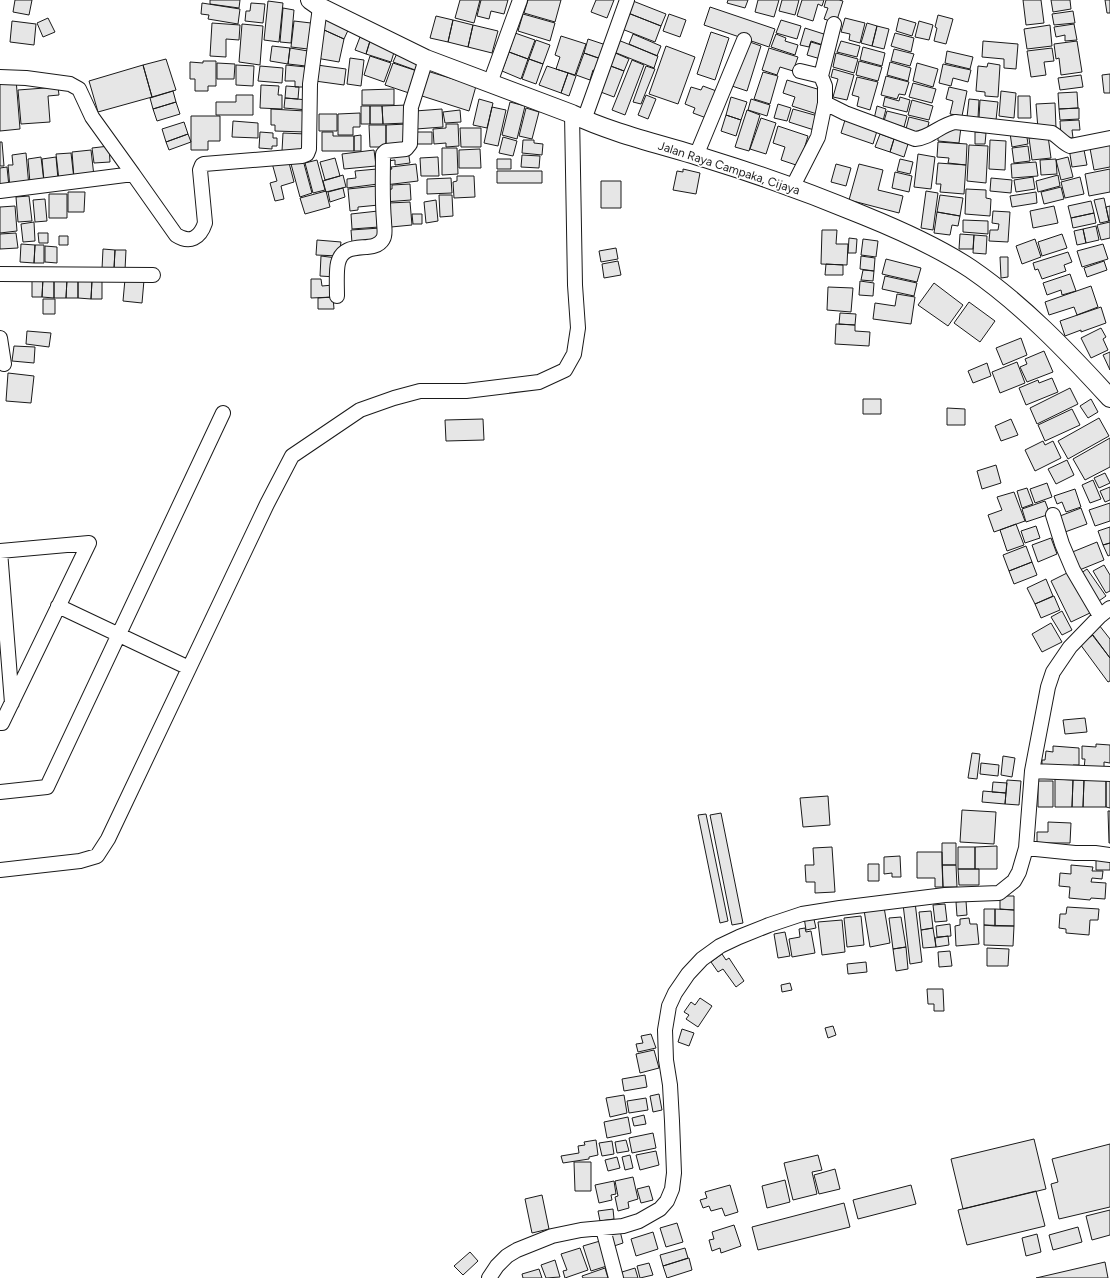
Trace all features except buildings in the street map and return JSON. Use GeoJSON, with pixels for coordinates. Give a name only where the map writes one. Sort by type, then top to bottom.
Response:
{"type":"FeatureCollection","features":[{"type":"Feature","properties":{"kind":"main road","name":"Jalan Raya Campaka, Cijaya"},"geometry":{"type":"LineString","coordinates":[[315,3],[426,59],[578,117],[646,141],[792,188],[906,233],[938,249],[971,270],[1012,301],[1060,346],[1110,398]]}},
{"type":"Feature","properties":{"kind":"street"},"geometry":{"type":"LineString","coordinates":[[490,83],[520,0]]}},
{"type":"Feature","properties":{"kind":"street"},"geometry":{"type":"LineString","coordinates":[[0,870],[80,861],[97,856],[108,839],[267,504],[292,456],[360,410],[394,398],[420,391],[466,391],[539,382],[565,370],[574,354],[578,328],[575,285],[578,117],[627,0]]}},
{"type":"Feature","properties":{"kind":"street"},"geometry":{"type":"LineString","coordinates":[[0,77],[26,78],[76,86],[82,94],[96,124],[176,235],[188,239],[194,238],[200,234],[205,223],[200,170],[202,165],[302,156],[307,154],[309,149],[310,84],[315,3]]}},
{"type":"Feature","properties":{"kind":"street"},"geometry":{"type":"LineString","coordinates":[[792,188],[818,137],[825,103],[825,86],[821,76],[834,24]]}},
{"type":"Feature","properties":{"kind":"street"},"geometry":{"type":"LineString","coordinates":[[696,156],[744,40]]}},
{"type":"Feature","properties":{"kind":"street"},"geometry":{"type":"LineString","coordinates":[[337,296],[338,262],[344,252],[350,249],[377,245],[383,240],[385,235],[382,204],[383,154],[386,151],[406,149],[409,146],[411,107],[426,59]]}},
{"type":"Feature","properties":{"kind":"street"},"geometry":{"type":"LineString","coordinates":[[800,71],[821,76]]}},
{"type":"Feature","properties":{"kind":"street"},"geometry":{"type":"LineString","coordinates":[[825,103],[915,139],[927,136],[947,124],[955,122],[1052,133],[1058,136],[1065,144],[1070,146],[1110,138]]}},
{"type":"Feature","properties":{"kind":"street"},"geometry":{"type":"LineString","coordinates":[[0,191],[133,174]]}},
{"type":"Feature","properties":{"kind":"street"},"geometry":{"type":"LineString","coordinates":[[0,274],[153,275]]}},
{"type":"Feature","properties":{"kind":"street"},"geometry":{"type":"LineString","coordinates":[[0,338],[4,364]]}},
{"type":"Feature","properties":{"kind":"street"},"geometry":{"type":"LineString","coordinates":[[0,792],[47,787],[223,413]]}},
{"type":"Feature","properties":{"kind":"street"},"geometry":{"type":"LineString","coordinates":[[489,1278],[497,1266],[507,1256],[517,1250],[552,1236],[581,1230],[623,1226],[639,1221],[660,1209],[667,1201],[672,1189],[674,1173],[670,1086],[666,1060],[665,1030],[669,1006],[675,993],[688,974],[702,959],[720,946],[739,937],[802,914],[945,895],[999,893],[1014,881],[1019,872],[1026,848],[1032,771],[1048,687],[1053,672],[1070,647],[1105,612],[1073,570],[1062,544],[1053,515]]}},
{"type":"Feature","properties":{"kind":"street"},"geometry":{"type":"LineString","coordinates":[[0,724],[2,723],[12,703],[89,543],[0,551],[12,703]]}},
{"type":"Feature","properties":{"kind":"street"},"geometry":{"type":"LineString","coordinates":[[58,606],[189,668]]}},
{"type":"Feature","properties":{"kind":"street"},"geometry":{"type":"LineString","coordinates":[[1032,771],[1110,774]]}},
{"type":"Feature","properties":{"kind":"street"},"geometry":{"type":"LineString","coordinates":[[1026,848],[1110,855]]}},
{"type":"Feature","properties":{"kind":"street"},"geometry":{"type":"LineString","coordinates":[[602,1229],[616,1278]]}}]}
